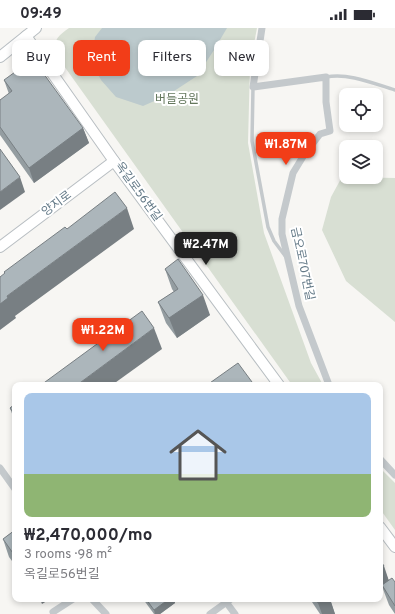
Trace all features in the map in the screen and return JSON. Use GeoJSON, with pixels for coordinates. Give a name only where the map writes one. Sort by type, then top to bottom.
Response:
{"type":"FeatureCollection","features":[{"type":"Feature","properties":{"kind":"street"},"geometry":{"type":"LineString","coordinates":[[0,58],[36,28]]}},
{"type":"Feature","properties":{"kind":"street"},"geometry":{"type":"LineString","coordinates":[[262,28],[253,87],[326,77]]}},
{"type":"Feature","properties":{"kind":"street","name":"옥길로56번길"},"geometry":{"type":"LineString","coordinates":[[26,36],[114,161],[277,382]]}},
{"type":"Feature","properties":{"kind":"street","name":"금오로707번길"},"geometry":{"type":"LineString","coordinates":[[326,77],[326,102],[330,131],[320,134],[304,155],[294,173],[282,219],[282,234],[299,306],[328,382]]}},
{"type":"Feature","properties":{"kind":"street","name":"양지로"},"geometry":{"type":"LineString","coordinates":[[0,247],[114,161]]}},
{"type":"Feature","properties":{"kind":"street"},"geometry":{"type":"LineString","coordinates":[[383,462],[395,475]]}},
{"type":"Feature","properties":{"kind":"street"},"geometry":{"type":"LineString","coordinates":[[0,468],[12,485]]}},
{"type":"Feature","properties":{"kind":"street"},"geometry":{"type":"LineString","coordinates":[[383,531],[395,547]]}},
{"type":"Feature","properties":{"kind":"street"},"geometry":{"type":"LineString","coordinates":[[53,612],[68,602]]}},
{"type":"Feature","properties":{"kind":"street"},"geometry":{"type":"LineString","coordinates":[[95,602],[106,614]]}},
{"type":"Feature","properties":{"kind":"street"},"geometry":{"type":"LineString","coordinates":[[210,614],[227,602]]}},
{"type":"Feature","properties":{"kind":"street"},"geometry":{"type":"LineString","coordinates":[[229,602],[235,614]]}},
{"type":"Feature","properties":{"kind":"lane"},"geometry":{"type":"LineString","coordinates":[[326,77],[336,76],[356,78],[395,90]]}},
{"type":"Feature","properties":{"kind":"lane"},"geometry":{"type":"LineString","coordinates":[[253,87],[252,141],[268,227],[274,241],[288,261]]}},
{"type":"Feature","properties":{"kind":"green space","name":"버들공원"},"geometry":{"type":"Polygon","coordinates":[[[69,28],[257,28],[255,40],[214,40],[214,76],[250,76],[248,143],[264,233],[311,363],[321,382],[290,382],[65,67],[65,40],[57,40],[69,28]]]}},
{"type":"Feature","properties":{"kind":"green space"},"geometry":{"type":"Polygon","coordinates":[[[383,178],[395,178],[395,322],[346,281],[322,230],[331,197],[339,182],[339,184],[383,184],[383,178]]]}},
{"type":"Feature","properties":{"kind":"green space"},"geometry":{"type":"Polygon","coordinates":[[[383,471],[395,483],[395,530],[383,513],[383,471]]]}},
{"type":"Feature","properties":{"kind":"shaded area"},"geometry":{"type":"Polygon","coordinates":[[[102,28],[227,28],[220,40],[214,40],[214,50],[206,62],[206,40],[138,40],[138,76],[197,76],[168,95],[143,106],[116,97],[99,76],[130,76],[130,40],[94,40],[102,28]]]}},
{"type":"Feature","properties":{"kind":"building"},"geometry":{"type":"Polygon","coordinates":[[[12,74],[12,76],[45,76],[83,128],[29,168],[0,127],[0,100],[12,91],[4,80],[12,74]]]}},
{"type":"Feature","properties":{"kind":"building"},"geometry":{"type":"Polygon","coordinates":[[[0,149],[20,177],[0,192],[0,149]]]}},
{"type":"Feature","properties":{"kind":"building"},"geometry":{"type":"Polygon","coordinates":[[[115,192],[127,208],[7,296],[8,298],[0,304],[0,277],[5,273],[4,272],[65,227],[67,229],[115,192]]]}},
{"type":"Feature","properties":{"kind":"building"},"geometry":{"type":"Polygon","coordinates":[[[178,259],[203,295],[169,318],[158,302],[178,289],[165,269],[178,259]]]}},
{"type":"Feature","properties":{"kind":"building"},"geometry":{"type":"Polygon","coordinates":[[[142,311],[154,328],[81,382],[45,382],[142,311]]]}},
{"type":"Feature","properties":{"kind":"building"},"geometry":{"type":"Polygon","coordinates":[[[238,363],[252,382],[211,382],[238,363]]]}},
{"type":"Feature","properties":{"kind":"building"},"geometry":{"type":"Polygon","coordinates":[[[12,532],[12,552],[3,539],[12,532]]]}},
{"type":"Feature","properties":{"kind":"building"},"geometry":{"type":"Polygon","coordinates":[[[392,578],[395,582],[395,606],[383,587],[383,584],[392,578]]]}},
{"type":"Feature","properties":{"kind":"building"},"geometry":{"type":"Polygon","coordinates":[[[148,602],[165,602],[154,610],[148,602]]]}}]}
